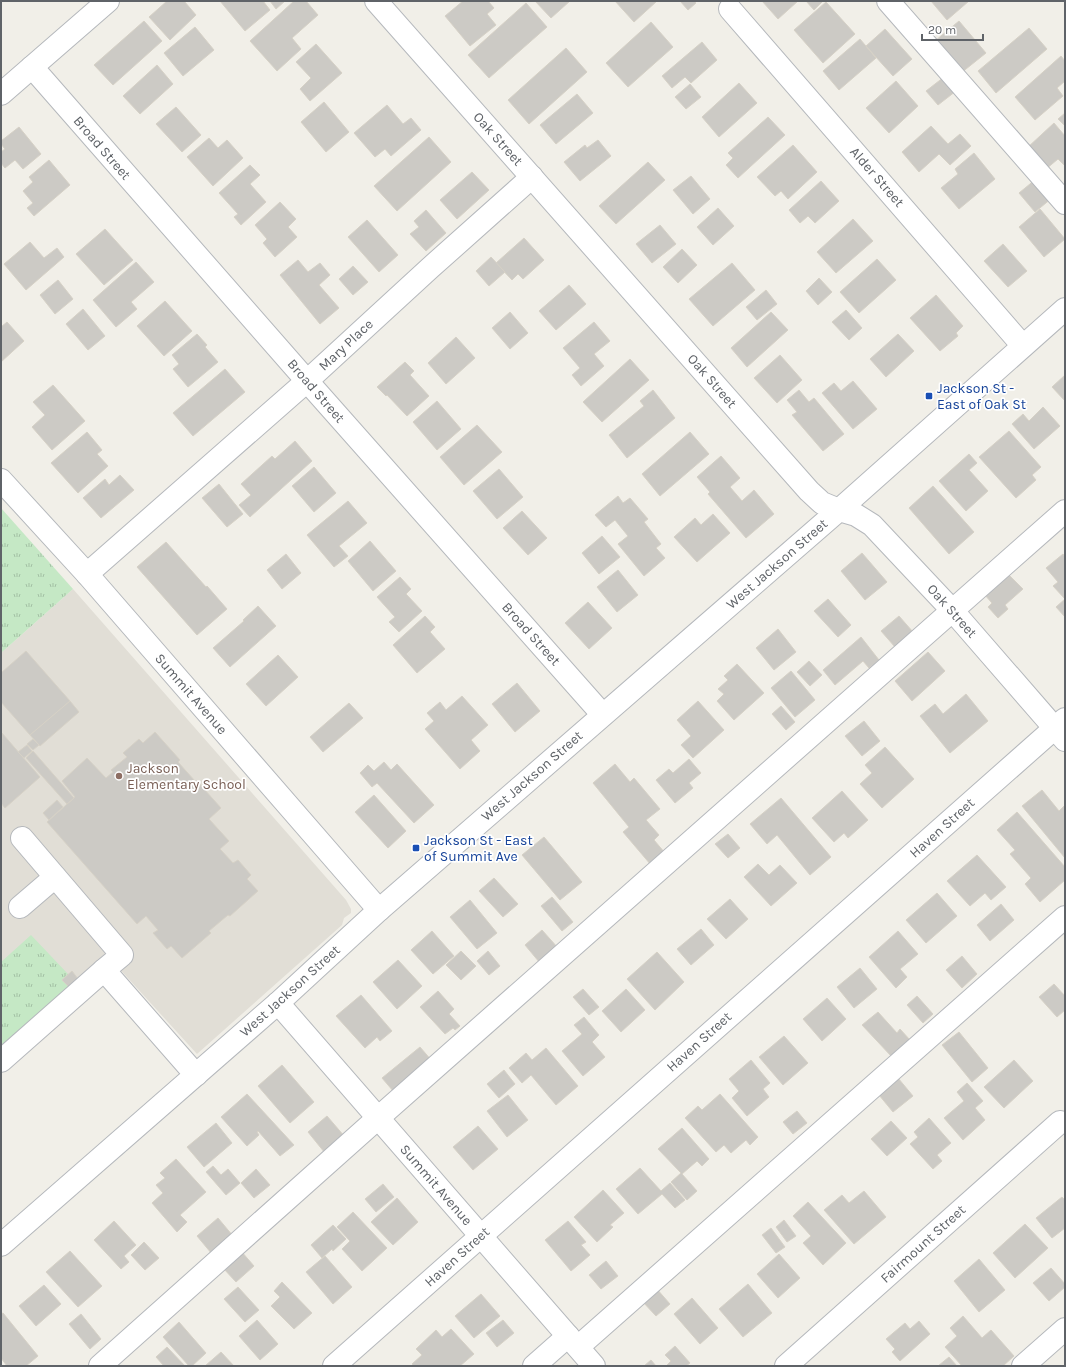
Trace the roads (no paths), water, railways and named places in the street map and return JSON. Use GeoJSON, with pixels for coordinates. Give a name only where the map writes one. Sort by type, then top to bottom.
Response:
{"type":"FeatureCollection","features":[{"type":"Feature","properties":{"kind":"street"},"geometry":{"type":"LineString","coordinates":[[1,94],[108,1]]}},
{"type":"Feature","properties":{"kind":"street","name":"Oak Street"},"geometry":{"type":"LineString","coordinates":[[376,1],[809,491],[822,503],[856,515],[872,525],[1062,729]]}},
{"type":"Feature","properties":{"kind":"street"},"geometry":{"type":"LineString","coordinates":[[888,1],[1065,203]]}},
{"type":"Feature","properties":{"kind":"street","name":"Alder Street"},"geometry":{"type":"LineString","coordinates":[[730,9],[1023,346]]}},
{"type":"Feature","properties":{"kind":"street","name":"Broad Street"},"geometry":{"type":"LineString","coordinates":[[32,67],[307,381],[602,714]]}},
{"type":"Feature","properties":{"kind":"street","name":"Mary Place"},"geometry":{"type":"LineString","coordinates":[[86,574],[307,381],[532,177]]}},
{"type":"Feature","properties":{"kind":"street","name":"West Jackson Street"},"geometry":{"type":"LineString","coordinates":[[1,1245],[278,1003],[379,910],[602,714],[839,510],[1065,309]]}},
{"type":"Feature","properties":{"kind":"street","name":"Summit Avenue"},"geometry":{"type":"LineString","coordinates":[[1,480],[86,574],[379,910]]}},
{"type":"Feature","properties":{"kind":"street"},"geometry":{"type":"LineString","coordinates":[[100,1366],[378,1118],[1065,511]]}},
{"type":"Feature","properties":{"kind":"street","name":"Haven Street"},"geometry":{"type":"LineString","coordinates":[[334,1366],[480,1236],[1062,729]]}},
{"type":"Feature","properties":{"kind":"street"},"geometry":{"type":"LineString","coordinates":[[1,1061],[122,955],[22,838]]}},
{"type":"Feature","properties":{"kind":"street"},"geometry":{"type":"LineString","coordinates":[[20,907],[55,877]]}},
{"type":"Feature","properties":{"kind":"street"},"geometry":{"type":"LineString","coordinates":[[534,1366],[573,1341],[1065,917]]}},
{"type":"Feature","properties":{"kind":"street"},"geometry":{"type":"LineString","coordinates":[[104,970],[196,1075]]}},
{"type":"Feature","properties":{"kind":"street","name":"Summit Avenue"},"geometry":{"type":"LineString","coordinates":[[278,1003],[594,1366]]}},
{"type":"Feature","properties":{"kind":"street","name":"Fairmount Street"},"geometry":{"type":"LineString","coordinates":[[786,1366],[1060,1122]]}},
{"type":"Feature","properties":{"kind":"street"},"geometry":{"type":"LineString","coordinates":[[1023,1366],[1065,1329]]}},
{"type":"Feature","properties":{"kind":"place","name":"Jackson St - East of Oak St"},"geometry":{"type":"Point","coordinates":[929,396]}},
{"type":"Feature","properties":{"kind":"place","name":"Jackson Elementary School"},"geometry":{"type":"Point","coordinates":[119,776]}},
{"type":"Feature","properties":{"kind":"place","name":"Jackson St - East of Summit Ave"},"geometry":{"type":"Point","coordinates":[416,848]}}]}
